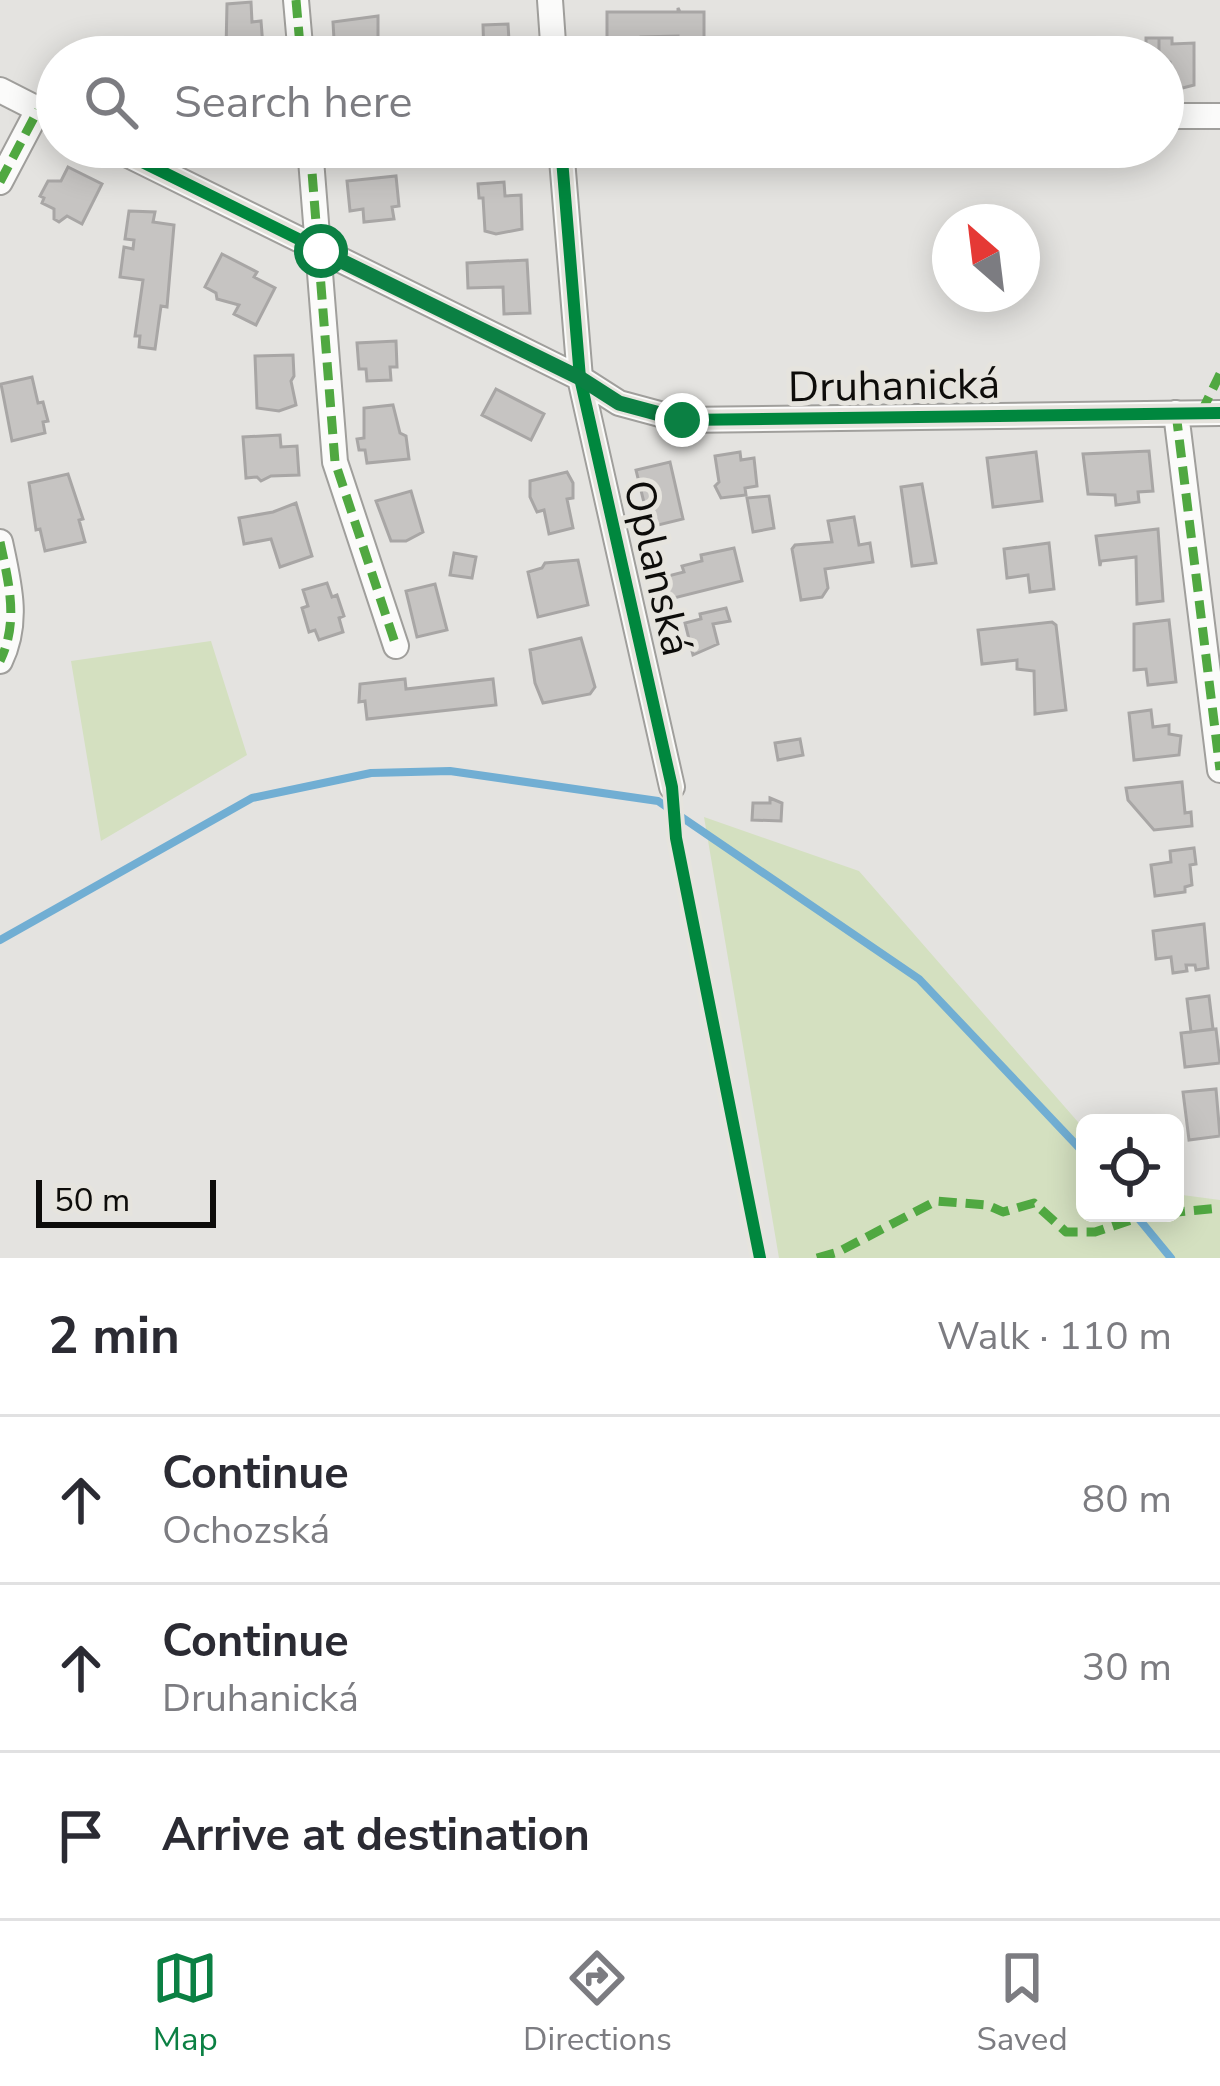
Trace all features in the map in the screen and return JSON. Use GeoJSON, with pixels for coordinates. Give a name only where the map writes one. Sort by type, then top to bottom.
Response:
{"type":"FeatureCollection","features":[{"type":"Feature","properties":{"kind":"street"},"geometry":{"type":"LineString","coordinates":[[296,0],[300,36]]}},
{"type":"Feature","properties":{"kind":"street"},"geometry":{"type":"LineString","coordinates":[[550,0],[553,36]]}},
{"type":"Feature","properties":{"kind":"street"},"geometry":{"type":"LineString","coordinates":[[0,90],[36,108]]}},
{"type":"Feature","properties":{"kind":"street"},"geometry":{"type":"LineString","coordinates":[[1184,116],[1220,116]]}},
{"type":"Feature","properties":{"kind":"street"},"geometry":{"type":"LineString","coordinates":[[0,182],[36,130]]}},
{"type":"Feature","properties":{"kind":"street","name":"Druhanická"},"geometry":{"type":"LineString","coordinates":[[154,168],[580,378],[619,403],[682,420],[1220,413]]}},
{"type":"Feature","properties":{"kind":"street"},"geometry":{"type":"LineString","coordinates":[[312,168],[335,462],[395,646]]}},
{"type":"Feature","properties":{"kind":"street","name":"Oplanská"},"geometry":{"type":"LineString","coordinates":[[563,168],[580,378],[672,787]]}},
{"type":"Feature","properties":{"kind":"street"},"geometry":{"type":"LineString","coordinates":[[1177,413],[1220,770]]}},
{"type":"Feature","properties":{"kind":"street"},"geometry":{"type":"LineString","coordinates":[[0,542],[10,586],[12,636],[0,661]]}},
{"type":"Feature","properties":{"kind":"green space"},"geometry":{"type":"Polygon","coordinates":[[[211,641],[247,755],[101,841],[71,661],[211,641]]]}},
{"type":"Feature","properties":{"kind":"green space"},"geometry":{"type":"Polygon","coordinates":[[[704,817],[859,871],[1076,1120],[1076,1222],[1184,1222],[1184,1195],[1220,1200],[1220,1258],[779,1258],[704,817]]]}},
{"type":"Feature","properties":{"kind":"building"},"geometry":{"type":"Polygon","coordinates":[[[251,2],[252,22],[261,21],[262,36],[226,36],[227,4],[251,2]]]}},
{"type":"Feature","properties":{"kind":"building"},"geometry":{"type":"Polygon","coordinates":[[[678,8],[680,12],[704,12],[704,36],[607,36],[607,12],[678,12],[678,8]]]}},
{"type":"Feature","properties":{"kind":"building"},"geometry":{"type":"Polygon","coordinates":[[[378,16],[378,36],[334,36],[333,22],[378,16]]]}},
{"type":"Feature","properties":{"kind":"building"},"geometry":{"type":"Polygon","coordinates":[[[508,24],[509,36],[483,36],[483,25],[508,24]]]}},
{"type":"Feature","properties":{"kind":"building"},"geometry":{"type":"Polygon","coordinates":[[[1184,43],[1194,43],[1194,85],[1184,88],[1184,43]]]}},
{"type":"Feature","properties":{"kind":"building"},"geometry":{"type":"Polygon","coordinates":[[[70,168],[102,184],[82,224],[67,216],[59,222],[54,209],[42,203],[40,196],[48,181],[61,181],[70,168]]]}},
{"type":"Feature","properties":{"kind":"building"},"geometry":{"type":"Polygon","coordinates":[[[396,176],[399,206],[392,207],[394,219],[364,222],[363,209],[350,211],[347,181],[396,176]]]}},
{"type":"Feature","properties":{"kind":"building"},"geometry":{"type":"Polygon","coordinates":[[[504,182],[505,196],[521,195],[522,229],[496,234],[485,231],[478,184],[504,182]]]}},
{"type":"Feature","properties":{"kind":"building"},"geometry":{"type":"Polygon","coordinates":[[[129,211],[155,212],[153,222],[174,225],[167,307],[161,306],[155,349],[139,347],[140,336],[135,336],[143,280],[120,277],[124,247],[133,249],[134,240],[125,239],[129,211]]]}},
{"type":"Feature","properties":{"kind":"building"},"geometry":{"type":"Polygon","coordinates":[[[222,254],[257,272],[254,277],[275,288],[256,325],[234,314],[239,305],[217,299],[205,287],[222,254]]]}},
{"type":"Feature","properties":{"kind":"building"},"geometry":{"type":"Polygon","coordinates":[[[527,260],[530,313],[504,314],[503,287],[468,288],[467,263],[527,260]]]}},
{"type":"Feature","properties":{"kind":"building"},"geometry":{"type":"Polygon","coordinates":[[[396,341],[397,367],[390,367],[391,380],[367,381],[366,369],[359,369],[357,343],[396,341]]]}},
{"type":"Feature","properties":{"kind":"building"},"geometry":{"type":"Polygon","coordinates":[[[293,355],[296,405],[279,411],[257,408],[255,356],[293,355]]]}},
{"type":"Feature","properties":{"kind":"building"},"geometry":{"type":"Polygon","coordinates":[[[32,377],[48,421],[43,422],[45,433],[12,441],[1,384],[32,377]]]}},
{"type":"Feature","properties":{"kind":"building"},"geometry":{"type":"Polygon","coordinates":[[[496,389],[544,414],[531,440],[482,415],[496,389]]]}},
{"type":"Feature","properties":{"kind":"building"},"geometry":{"type":"Polygon","coordinates":[[[393,405],[400,433],[406,436],[409,459],[367,463],[357,439],[364,438],[364,408],[393,405]]]}},
{"type":"Feature","properties":{"kind":"building"},"geometry":{"type":"Polygon","coordinates":[[[280,435],[281,447],[297,446],[299,475],[261,481],[246,478],[243,437],[280,435]]]}},
{"type":"Feature","properties":{"kind":"building"},"geometry":{"type":"Polygon","coordinates":[[[1149,451],[1153,491],[1138,492],[1139,502],[1116,505],[1115,495],[1088,494],[1083,454],[1149,451]]]}},
{"type":"Feature","properties":{"kind":"building"},"geometry":{"type":"Polygon","coordinates":[[[740,452],[741,460],[754,458],[757,486],[745,488],[746,495],[721,498],[715,486],[719,482],[715,456],[740,452]]]}},
{"type":"Feature","properties":{"kind":"building"},"geometry":{"type":"Polygon","coordinates":[[[1036,452],[1042,501],[993,507],[987,458],[1036,452]]]}},
{"type":"Feature","properties":{"kind":"building"},"geometry":{"type":"Polygon","coordinates":[[[670,462],[683,519],[650,527],[636,470],[670,462]]]}},
{"type":"Feature","properties":{"kind":"building"},"geometry":{"type":"Polygon","coordinates":[[[567,472],[573,483],[573,498],[567,499],[573,528],[549,534],[544,510],[537,512],[530,497],[530,481],[567,472]]]}},
{"type":"Feature","properties":{"kind":"building"},"geometry":{"type":"Polygon","coordinates":[[[68,474],[83,519],[79,520],[85,542],[45,551],[40,529],[36,530],[29,483],[68,474]]]}},
{"type":"Feature","properties":{"kind":"building"},"geometry":{"type":"Polygon","coordinates":[[[922,484],[936,563],[912,566],[901,487],[922,484]]]}},
{"type":"Feature","properties":{"kind":"building"},"geometry":{"type":"Polygon","coordinates":[[[411,491],[423,532],[406,541],[391,541],[376,501],[411,491]]]}},
{"type":"Feature","properties":{"kind":"building"},"geometry":{"type":"Polygon","coordinates":[[[769,496],[774,528],[753,532],[747,498],[769,496]]]}},
{"type":"Feature","properties":{"kind":"building"},"geometry":{"type":"Polygon","coordinates":[[[296,503],[312,556],[280,567],[271,539],[244,544],[239,518],[296,503]]]}},
{"type":"Feature","properties":{"kind":"building"},"geometry":{"type":"Polygon","coordinates":[[[854,517],[859,545],[870,543],[873,562],[825,569],[828,588],[822,597],[801,600],[792,549],[832,542],[828,521],[854,517]]]}},
{"type":"Feature","properties":{"kind":"building"},"geometry":{"type":"Polygon","coordinates":[[[1158,529],[1163,601],[1137,604],[1136,557],[1101,561],[1100,566],[1096,536],[1158,529]]]}},
{"type":"Feature","properties":{"kind":"building"},"geometry":{"type":"Polygon","coordinates":[[[1049,543],[1054,589],[1030,592],[1028,575],[1007,578],[1004,549],[1049,543]]]}},
{"type":"Feature","properties":{"kind":"building"},"geometry":{"type":"Polygon","coordinates":[[[734,548],[742,581],[670,599],[664,577],[684,572],[682,566],[702,561],[701,555],[734,548]]]}},
{"type":"Feature","properties":{"kind":"building"},"geometry":{"type":"Polygon","coordinates":[[[454,553],[476,557],[472,578],[450,575],[454,553]]]}},
{"type":"Feature","properties":{"kind":"building"},"geometry":{"type":"Polygon","coordinates":[[[578,560],[588,605],[538,617],[528,572],[545,563],[578,560]]]}},
{"type":"Feature","properties":{"kind":"building"},"geometry":{"type":"Polygon","coordinates":[[[327,583],[344,616],[339,618],[343,632],[319,640],[315,630],[309,632],[303,590],[327,583]]]}},
{"type":"Feature","properties":{"kind":"building"},"geometry":{"type":"Polygon","coordinates":[[[435,584],[447,630],[417,637],[406,591],[435,584]]]}},
{"type":"Feature","properties":{"kind":"building"},"geometry":{"type":"Polygon","coordinates":[[[726,608],[730,621],[713,624],[718,644],[693,655],[685,623],[726,608]]]}},
{"type":"Feature","properties":{"kind":"building"},"geometry":{"type":"Polygon","coordinates":[[[1169,620],[1176,682],[1148,685],[1146,669],[1134,670],[1134,624],[1169,620]]]}},
{"type":"Feature","properties":{"kind":"building"},"geometry":{"type":"Polygon","coordinates":[[[1052,622],[1066,710],[1035,714],[1034,671],[1017,669],[1017,660],[982,664],[978,630],[1052,622]]]}},
{"type":"Feature","properties":{"kind":"building"},"geometry":{"type":"Polygon","coordinates":[[[581,638],[595,687],[590,694],[543,703],[530,650],[581,638]]]}},
{"type":"Feature","properties":{"kind":"building"},"geometry":{"type":"Polygon","coordinates":[[[405,679],[406,689],[493,679],[496,705],[367,719],[365,701],[359,702],[360,684],[405,679]]]}},
{"type":"Feature","properties":{"kind":"building"},"geometry":{"type":"Polygon","coordinates":[[[1151,710],[1153,727],[1169,725],[1169,734],[1181,736],[1179,755],[1134,760],[1129,713],[1151,710]]]}},
{"type":"Feature","properties":{"kind":"building"},"geometry":{"type":"Polygon","coordinates":[[[800,739],[803,755],[778,760],[775,743],[800,739]]]}},
{"type":"Feature","properties":{"kind":"building"},"geometry":{"type":"Polygon","coordinates":[[[1182,782],[1185,813],[1191,812],[1192,826],[1154,830],[1128,800],[1126,788],[1182,782]]]}},
{"type":"Feature","properties":{"kind":"building"},"geometry":{"type":"Polygon","coordinates":[[[770,798],[782,803],[781,821],[752,820],[753,803],[770,803],[770,798]]]}},
{"type":"Feature","properties":{"kind":"building"},"geometry":{"type":"Polygon","coordinates":[[[1194,848],[1192,885],[1185,892],[1155,896],[1151,865],[1171,862],[1170,851],[1194,848]]]}},
{"type":"Feature","properties":{"kind":"building"},"geometry":{"type":"Polygon","coordinates":[[[1204,924],[1208,968],[1196,970],[1195,965],[1186,965],[1187,971],[1173,973],[1171,957],[1156,959],[1153,931],[1204,924]]]}},
{"type":"Feature","properties":{"kind":"building"},"geometry":{"type":"Polygon","coordinates":[[[1209,996],[1213,1029],[1191,1032],[1187,999],[1209,996]]]}},
{"type":"Feature","properties":{"kind":"building"},"geometry":{"type":"Polygon","coordinates":[[[1216,1029],[1220,1063],[1185,1067],[1181,1033],[1216,1029]]]}},
{"type":"Feature","properties":{"kind":"building"},"geometry":{"type":"Polygon","coordinates":[[[1216,1089],[1220,1136],[1189,1140],[1183,1092],[1216,1089]]]}},
{"type":"Feature","properties":{"kind":"waterway"},"geometry":{"type":"LineString","coordinates":[[0,940],[252,798],[371,773],[450,771],[658,801],[919,979],[1076,1145]]}},
{"type":"Feature","properties":{"kind":"waterway"},"geometry":{"type":"LineString","coordinates":[[1141,1222],[1171,1258]]}},
{"type":"Feature","properties":{"kind":"marked path"},"geometry":{"type":"LineString","coordinates":[[296,0],[299,36]]}},
{"type":"Feature","properties":{"kind":"marked path"},"geometry":{"type":"LineString","coordinates":[[0,182],[36,114]]}},
{"type":"Feature","properties":{"kind":"marked path"},"geometry":{"type":"LineString","coordinates":[[312,168],[335,462],[396,646]]}},
{"type":"Feature","properties":{"kind":"marked path"},"geometry":{"type":"LineString","coordinates":[[1201,413],[1220,374]]}},
{"type":"Feature","properties":{"kind":"marked path"},"geometry":{"type":"LineString","coordinates":[[1176,413],[1220,770]]}},
{"type":"Feature","properties":{"kind":"marked path"},"geometry":{"type":"LineString","coordinates":[[0,542],[11,617],[0,661]]}},
{"type":"Feature","properties":{"kind":"marked path"},"geometry":{"type":"LineString","coordinates":[[817,1258],[838,1252],[936,1201],[987,1205],[1003,1212],[1034,1203],[1066,1232],[1095,1232],[1125,1222]]}},
{"type":"Feature","properties":{"kind":"marked path"},"geometry":{"type":"LineString","coordinates":[[1184,1211],[1220,1208]]}},
{"type":"Feature","properties":{"kind":"cycle path"},"geometry":{"type":"LineString","coordinates":[[155,168],[580,378],[619,403],[682,420],[1220,413]]}},
{"type":"Feature","properties":{"kind":"cycle path"},"geometry":{"type":"LineString","coordinates":[[563,168],[580,378],[672,787],[676,838],[760,1258]]}},
{"type":"Feature","properties":{"kind":"route"},"geometry":{"type":"LineString","coordinates":[[321,251],[580,378],[619,403],[682,420]]}}]}
